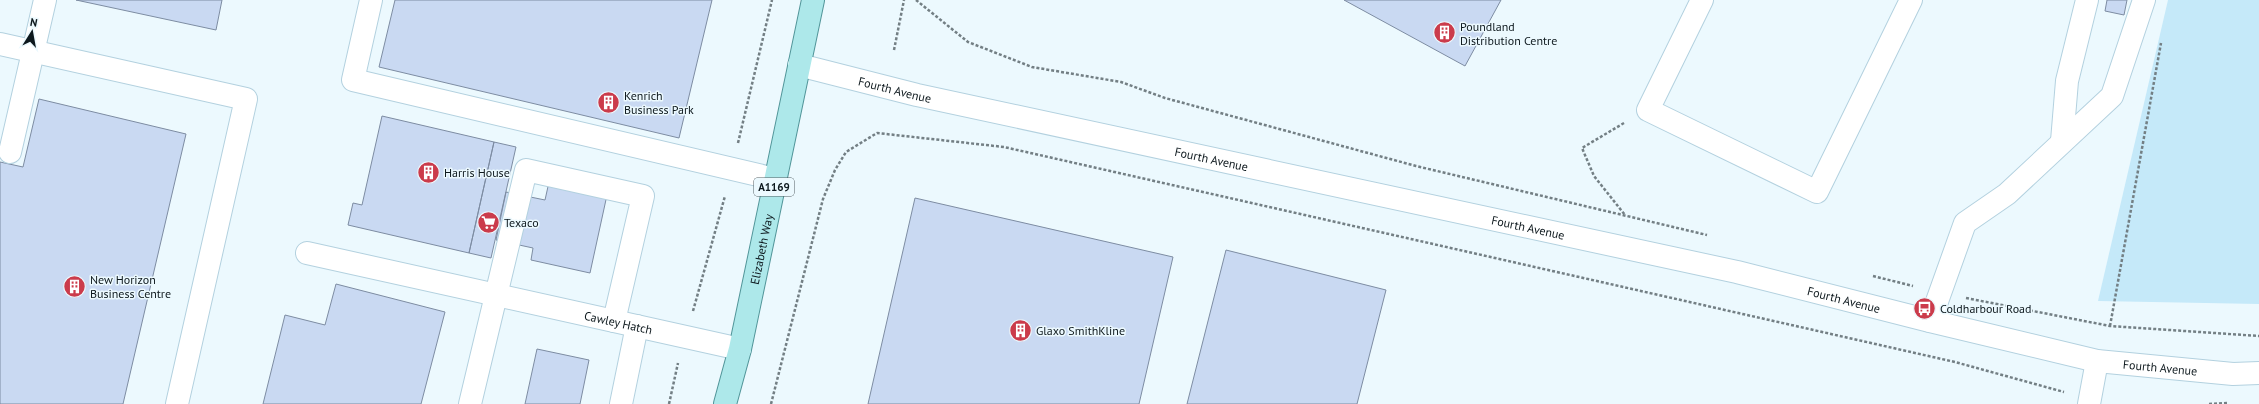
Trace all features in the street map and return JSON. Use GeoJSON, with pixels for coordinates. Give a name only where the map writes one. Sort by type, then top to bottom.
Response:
{"type":"FeatureCollection","features":[{"type":"Feature","properties":{"kind":"main road","name":"Elizabeth Way"},"geometry":{"type":"LineString","coordinates":[[726,404],[740,349],[813,0]]}},
{"type":"Feature","properties":{"kind":"street"},"geometry":{"type":"LineString","coordinates":[[10,152],[45,0]]}},
{"type":"Feature","properties":{"kind":"street"},"geometry":{"type":"LineString","coordinates":[[371,0],[353,80],[775,179]]}},
{"type":"Feature","properties":{"kind":"street"},"geometry":{"type":"LineString","coordinates":[[1702,0],[1648,110],[1817,192],[1911,0]]}},
{"type":"Feature","properties":{"kind":"street"},"geometry":{"type":"LineString","coordinates":[[2062,141],[2067,81],[2087,0]]}},
{"type":"Feature","properties":{"kind":"street"},"geometry":{"type":"LineString","coordinates":[[1930,321],[1939,292],[1965,223],[2008,194],[2062,141],[2112,96],[2144,0]]}},
{"type":"Feature","properties":{"kind":"street"},"geometry":{"type":"LineString","coordinates":[[0,44],[246,99],[177,404]]}},
{"type":"Feature","properties":{"kind":"street","name":"Fourth Avenue"},"geometry":{"type":"LineString","coordinates":[[799,65],[917,95],[1736,272],[1930,321],[2097,360],[2233,374],[2259,373]]}},
{"type":"Feature","properties":{"kind":"street"},"geometry":{"type":"LineString","coordinates":[[470,404],[526,170],[643,196],[614,321]]}},
{"type":"Feature","properties":{"kind":"street","name":"Cawley Hatch"},"geometry":{"type":"LineString","coordinates":[[307,252],[740,349]]}},
{"type":"Feature","properties":{"kind":"street"},"geometry":{"type":"LineString","coordinates":[[621,404],[637,326]]}},
{"type":"Feature","properties":{"kind":"street"},"geometry":{"type":"LineString","coordinates":[[2090,401],[2097,360]]}},
{"type":"Feature","properties":{"kind":"path"},"geometry":{"type":"LineString","coordinates":[[669,404],[685,337],[718,228],[772,0]]}},
{"type":"Feature","properties":{"kind":"path"},"geometry":{"type":"LineString","coordinates":[[894,50],[904,0]]}},
{"type":"Feature","properties":{"kind":"path"},"geometry":{"type":"LineString","coordinates":[[916,0],[968,42],[1032,67],[1121,82],[1165,98],[1416,166],[1710,236]]}},
{"type":"Feature","properties":{"kind":"path"},"geometry":{"type":"LineString","coordinates":[[2110,326],[2161,39]]}},
{"type":"Feature","properties":{"kind":"path"},"geometry":{"type":"LineString","coordinates":[[1626,215],[1594,176],[1582,148],[1648,110]]}},
{"type":"Feature","properties":{"kind":"path"},"geometry":{"type":"LineString","coordinates":[[771,404],[824,199],[836,170],[846,152],[877,134],[1004,147],[1956,362],[2090,401]]}},
{"type":"Feature","properties":{"kind":"path"},"geometry":{"type":"LineString","coordinates":[[1870,275],[1939,292],[2110,326],[2259,336]]}},
{"type":"Feature","properties":{"kind":"shaded area"},"geometry":{"type":"Polygon","coordinates":[[[2168,0],[2259,0],[2259,304],[2098,301],[2168,0]]]}},
{"type":"Feature","properties":{"kind":"building"},"geometry":{"type":"Polygon","coordinates":[[[76,0],[222,0],[216,30],[76,0]]]}},
{"type":"Feature","properties":{"kind":"building","name":"Kenrich Business Park"},"geometry":{"type":"Polygon","coordinates":[[[395,0],[712,0],[679,138],[379,67],[395,0]]]}},
{"type":"Feature","properties":{"kind":"building","name":"Poundland Distribution Centre"},"geometry":{"type":"Polygon","coordinates":[[[1344,0],[1501,0],[1465,66],[1344,0]]]}},
{"type":"Feature","properties":{"kind":"building"},"geometry":{"type":"Polygon","coordinates":[[[2107,0],[2127,0],[2124,15],[2105,11],[2107,0]]]}},
{"type":"Feature","properties":{"kind":"building","name":"New Horizon Business Centre"},"geometry":{"type":"Polygon","coordinates":[[[39,99],[186,134],[123,404],[0,404],[0,162],[23,167],[39,99]]]}},
{"type":"Feature","properties":{"kind":"building","name":"Harris House"},"geometry":{"type":"Polygon","coordinates":[[[382,116],[494,142],[469,253],[348,225],[353,203],[362,205],[382,116]]]}},
{"type":"Feature","properties":{"kind":"building","name":"Texaco"},"geometry":{"type":"Polygon","coordinates":[[[494,142],[516,147],[491,258],[469,253],[494,142]]]}},
{"type":"Feature","properties":{"kind":"building","name":"Texaco"},"geometry":{"type":"Polygon","coordinates":[[[549,182],[607,195],[590,273],[531,260],[533,248],[496,240],[506,192],[545,200],[549,182]]]}},
{"type":"Feature","properties":{"kind":"building","name":"Glaxo SmithKline"},"geometry":{"type":"Polygon","coordinates":[[[915,198],[1173,257],[1139,404],[868,404],[915,198]]]}},
{"type":"Feature","properties":{"kind":"building"},"geometry":{"type":"Polygon","coordinates":[[[1226,250],[1386,290],[1357,404],[1187,404],[1226,250]]]}},
{"type":"Feature","properties":{"kind":"building"},"geometry":{"type":"Polygon","coordinates":[[[336,284],[445,312],[421,404],[263,404],[285,315],[325,325],[336,284]]]}},
{"type":"Feature","properties":{"kind":"building"},"geometry":{"type":"Polygon","coordinates":[[[537,349],[589,360],[580,404],[525,404],[537,349]]]}},
{"type":"Feature","properties":{"kind":"place","name":"Poundland Distribution Centre"},"geometry":{"type":"Point","coordinates":[1444,33]}},
{"type":"Feature","properties":{"kind":"place","name":"Kenrich Business Park"},"geometry":{"type":"Point","coordinates":[608,102]}},
{"type":"Feature","properties":{"kind":"place","name":"Harris House"},"geometry":{"type":"Point","coordinates":[428,172]}},
{"type":"Feature","properties":{"kind":"place","name":"Texaco"},"geometry":{"type":"Point","coordinates":[488,222]}},
{"type":"Feature","properties":{"kind":"place","name":"New Horizon Business Centre"},"geometry":{"type":"Point","coordinates":[75,286]}},
{"type":"Feature","properties":{"kind":"place","name":"Coldharbour Road"},"geometry":{"type":"Point","coordinates":[1924,308]}},
{"type":"Feature","properties":{"kind":"place","name":"Glaxo SmithKline"},"geometry":{"type":"Point","coordinates":[1021,330]}}]}
